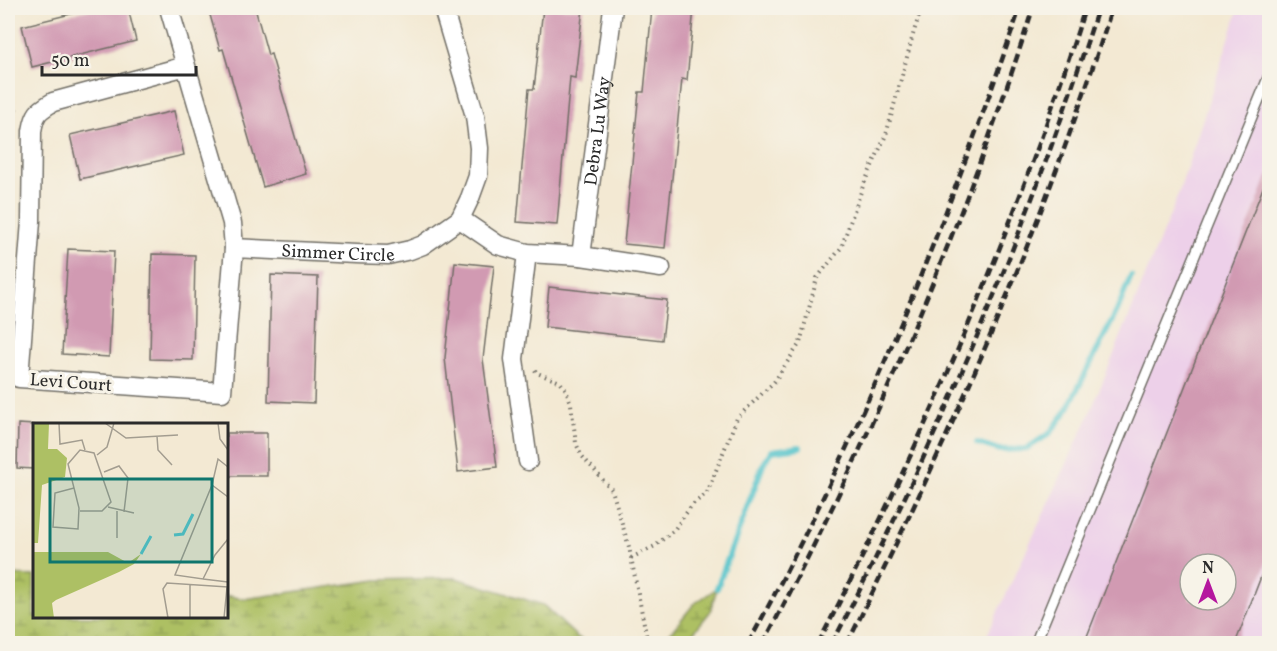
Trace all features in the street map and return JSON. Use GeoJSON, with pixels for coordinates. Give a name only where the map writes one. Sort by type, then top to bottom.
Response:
{"type":"FeatureCollection","features":[{"type":"Feature","properties":{"kind":"street"},"geometry":{"type":"LineString","coordinates":[[169,8],[232,223],[234,248]]}},
{"type":"Feature","properties":{"kind":"street"},"geometry":{"type":"LineString","coordinates":[[443,8],[475,116],[479,148],[478,177],[460,219],[498,245],[527,253],[581,256],[662,268]]}},
{"type":"Feature","properties":{"kind":"street","name":"Debra Lu Way"},"geometry":{"type":"LineString","coordinates":[[581,256],[613,8]]}},
{"type":"Feature","properties":{"kind":"street"},"geometry":{"type":"LineString","coordinates":[[34,119],[38,111],[53,102],[186,66]]}},
{"type":"Feature","properties":{"kind":"street","name":"Levi Court"},"geometry":{"type":"LineString","coordinates":[[34,119],[31,221],[19,378],[222,392],[234,248]]}},
{"type":"Feature","properties":{"kind":"street","name":"Simmer Circle"},"geometry":{"type":"LineString","coordinates":[[234,248],[388,255],[423,245],[460,219]]}},
{"type":"Feature","properties":{"kind":"street"},"geometry":{"type":"LineString","coordinates":[[527,253],[514,359],[528,461]]}},
{"type":"Feature","properties":{"kind":"lane"},"geometry":{"type":"LineString","coordinates":[[1035,644],[1269,73]]}},
{"type":"Feature","properties":{"kind":"path"},"geometry":{"type":"LineString","coordinates":[[631,558],[655,546],[674,530],[692,505],[707,493],[737,418],[774,382],[800,343],[817,279],[841,248],[863,186],[886,135],[922,8]]}},
{"type":"Feature","properties":{"kind":"path"},"geometry":{"type":"LineString","coordinates":[[8,66],[11,106],[34,119]]}},
{"type":"Feature","properties":{"kind":"path"},"geometry":{"type":"LineString","coordinates":[[531,364],[537,373],[560,382],[566,390],[571,404],[576,443],[581,455],[612,490],[629,547],[648,644]]}},
{"type":"Feature","properties":{"kind":"shaded area"},"geometry":{"type":"Polygon","coordinates":[[[1239,8],[1269,8],[1269,643],[983,644],[1088,418],[1178,195],[1239,8]]]}},
{"type":"Feature","properties":{"kind":"green space"},"geometry":{"type":"Polygon","coordinates":[[[8,575],[33,576],[33,618],[228,618],[228,596],[244,599],[377,580],[456,578],[543,605],[577,637],[588,643],[8,643],[8,575]]]}},
{"type":"Feature","properties":{"kind":"green space"},"geometry":{"type":"Polygon","coordinates":[[[717,588],[710,612],[685,643],[662,643],[694,604],[717,588]]]}},
{"type":"Feature","properties":{"kind":"building"},"geometry":{"type":"Polygon","coordinates":[[[95,8],[128,8],[136,41],[32,67],[22,26],[95,8]]]}},
{"type":"Feature","properties":{"kind":"building"},"geometry":{"type":"Polygon","coordinates":[[[208,8],[255,8],[306,174],[263,187],[223,49],[220,50],[208,8]]]}},
{"type":"Feature","properties":{"kind":"building"},"geometry":{"type":"Polygon","coordinates":[[[543,8],[583,8],[575,78],[570,77],[557,225],[517,222],[529,89],[534,89],[543,8]]]}},
{"type":"Feature","properties":{"kind":"building"},"geometry":{"type":"Polygon","coordinates":[[[652,8],[694,8],[687,80],[682,79],[665,248],[624,244],[639,92],[644,92],[652,8]]]}},
{"type":"Feature","properties":{"kind":"building"},"geometry":{"type":"Polygon","coordinates":[[[174,111],[184,155],[80,179],[70,135],[174,111]]]}},
{"type":"Feature","properties":{"kind":"building"},"geometry":{"type":"Polygon","coordinates":[[[1269,175],[1269,556],[1235,644],[1084,644],[1269,175]]]}},
{"type":"Feature","properties":{"kind":"building"},"geometry":{"type":"Polygon","coordinates":[[[68,249],[114,251],[109,357],[62,354],[68,249]]]}},
{"type":"Feature","properties":{"kind":"building"},"geometry":{"type":"Polygon","coordinates":[[[152,254],[195,255],[193,360],[150,359],[152,254]]]}},
{"type":"Feature","properties":{"kind":"building"},"geometry":{"type":"Polygon","coordinates":[[[455,262],[494,266],[483,359],[497,467],[458,472],[445,358],[455,262]]]}},
{"type":"Feature","properties":{"kind":"building"},"geometry":{"type":"Polygon","coordinates":[[[271,275],[318,277],[314,403],[268,401],[271,275]]]}},
{"type":"Feature","properties":{"kind":"building"},"geometry":{"type":"Polygon","coordinates":[[[549,287],[667,300],[662,340],[545,327],[549,287]]]}},
{"type":"Feature","properties":{"kind":"building"},"geometry":{"type":"Polygon","coordinates":[[[18,424],[33,425],[33,469],[17,468],[18,424]]]}},
{"type":"Feature","properties":{"kind":"building"},"geometry":{"type":"Polygon","coordinates":[[[228,433],[267,433],[267,476],[228,476],[228,433]]]}},
{"type":"Feature","properties":{"kind":"waterway"},"geometry":{"type":"LineString","coordinates":[[977,443],[1000,450],[1026,449],[1049,434],[1066,412],[1117,311],[1131,276]]}},
{"type":"Feature","properties":{"kind":"waterway"},"geometry":{"type":"LineString","coordinates":[[717,588],[763,465],[772,451],[800,447]]}},
{"type":"Feature","properties":{"kind":"railway"},"geometry":{"type":"LineString","coordinates":[[748,644],[827,490],[897,332],[961,171],[1020,8]]}},
{"type":"Feature","properties":{"kind":"railway"},"geometry":{"type":"LineString","coordinates":[[763,644],[841,489],[912,332],[976,171],[1033,8]]}},
{"type":"Feature","properties":{"kind":"railway"},"geometry":{"type":"LineString","coordinates":[[818,644],[895,489],[965,332],[1029,171],[1085,8]]}},
{"type":"Feature","properties":{"kind":"railway"},"geometry":{"type":"LineString","coordinates":[[832,644],[909,489],[979,332],[1042,171],[1098,8]]}},
{"type":"Feature","properties":{"kind":"railway"},"geometry":{"type":"LineString","coordinates":[[847,644],[922,489],[992,331],[1056,171],[1112,8]]}}]}
